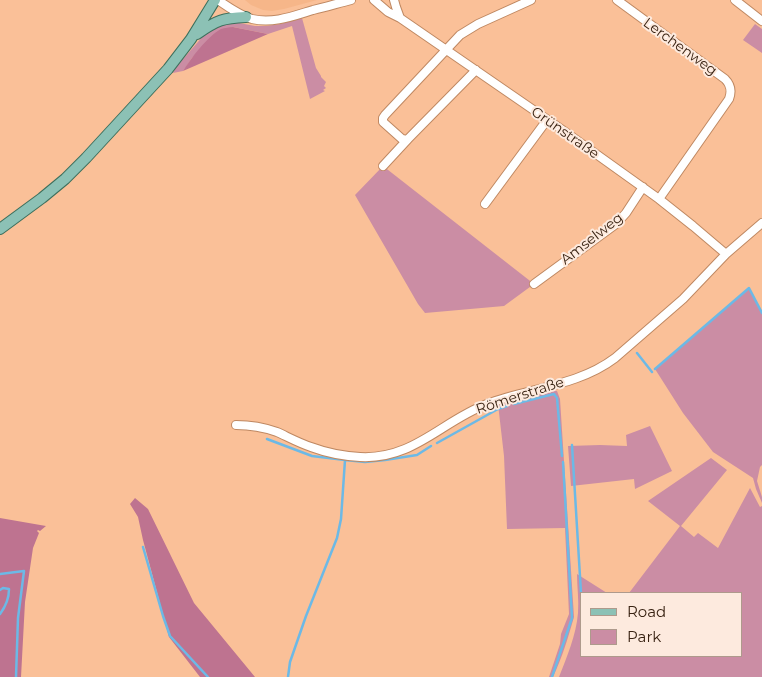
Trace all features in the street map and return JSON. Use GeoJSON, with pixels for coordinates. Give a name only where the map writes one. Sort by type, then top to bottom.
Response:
{"type":"FeatureCollection","features":[{"type":"Feature","properties":{"kind":"main road"},"geometry":{"type":"LineString","coordinates":[[0,229],[50,192],[83,162],[158,81],[191,39],[216,0]]}},
{"type":"Feature","properties":{"kind":"main road"},"geometry":{"type":"LineString","coordinates":[[191,39],[210,24],[217,21],[246,17]]}},
{"type":"Feature","properties":{"kind":"street"},"geometry":{"type":"LineString","coordinates":[[216,0],[246,17],[262,20],[277,20],[351,0]]}},
{"type":"Feature","properties":{"kind":"street","name":"Grünstraße"},"geometry":{"type":"LineString","coordinates":[[374,0],[388,12],[400,18],[476,70],[643,187],[726,254]]}},
{"type":"Feature","properties":{"kind":"street"},"geometry":{"type":"LineString","coordinates":[[394,0],[400,18]]}},
{"type":"Feature","properties":{"kind":"street"},"geometry":{"type":"LineString","coordinates":[[408,139],[402,139],[384,123],[383,118],[460,35],[468,29],[531,0]]}},
{"type":"Feature","properties":{"kind":"street","name":"Lerchenweg"},"geometry":{"type":"LineString","coordinates":[[617,0],[728,82],[730,87],[731,94],[729,99],[659,199]]}},
{"type":"Feature","properties":{"kind":"street"},"geometry":{"type":"LineString","coordinates":[[735,0],[762,21]]}},
{"type":"Feature","properties":{"kind":"street"},"geometry":{"type":"LineString","coordinates":[[383,166],[476,70]]}},
{"type":"Feature","properties":{"kind":"street"},"geometry":{"type":"LineString","coordinates":[[485,204],[548,120]]}},
{"type":"Feature","properties":{"kind":"street","name":"Amselweg"},"geometry":{"type":"LineString","coordinates":[[534,284],[620,220],[643,187]]}},
{"type":"Feature","properties":{"kind":"street","name":"Römerstraße"},"geometry":{"type":"LineString","coordinates":[[236,425],[267,429],[310,447],[346,456],[372,457],[403,450],[425,440],[480,407],[576,379],[603,367],[683,299],[726,254],[762,223]]}},
{"type":"Feature","properties":{"kind":"shaded area"},"geometry":{"type":"Polygon","coordinates":[[[245,0],[317,0],[272,11],[263,10],[245,0]]]}},
{"type":"Feature","properties":{"kind":"shaded area"},"geometry":{"type":"Polygon","coordinates":[[[233,27],[268,34],[183,71],[205,42],[216,32],[233,27]]]}},
{"type":"Feature","properties":{"kind":"shaded area"},"geometry":{"type":"Polygon","coordinates":[[[135,498],[148,509],[194,603],[255,677],[200,677],[169,637],[138,517],[130,504],[135,498]]]}},
{"type":"Feature","properties":{"kind":"shaded area"},"geometry":{"type":"Polygon","coordinates":[[[0,518],[46,526],[37,531],[39,533],[33,548],[25,602],[21,677],[0,677],[0,518]]]}},
{"type":"Feature","properties":{"kind":"green space"},"geometry":{"type":"Polygon","coordinates":[[[302,18],[316,68],[326,82],[324,86],[326,88],[323,90],[325,91],[310,99],[292,26],[268,34],[233,27],[216,33],[192,58],[183,71],[173,73],[176,67],[211,27],[229,21],[266,26],[302,18]]]}},
{"type":"Feature","properties":{"kind":"green space"},"geometry":{"type":"Polygon","coordinates":[[[755,24],[762,29],[762,53],[743,40],[755,24]]]}},
{"type":"Feature","properties":{"kind":"green space"},"geometry":{"type":"Polygon","coordinates":[[[383,166],[534,284],[504,306],[425,313],[355,195],[383,166]]]}},
{"type":"Feature","properties":{"kind":"green space"},"geometry":{"type":"Polygon","coordinates":[[[749,288],[762,313],[762,465],[757,481],[762,503],[753,478],[713,452],[683,413],[655,369],[749,288]]]}},
{"type":"Feature","properties":{"kind":"green space"},"geometry":{"type":"Polygon","coordinates":[[[553,390],[557,391],[560,399],[574,617],[556,670],[553,677],[549,677],[560,644],[561,634],[569,614],[565,528],[507,529],[504,456],[498,404],[553,390]]]}},
{"type":"Feature","properties":{"kind":"green space"},"geometry":{"type":"Polygon","coordinates":[[[650,426],[672,471],[635,489],[634,479],[571,486],[568,446],[627,446],[626,435],[650,426]]]}},
{"type":"Feature","properties":{"kind":"green space"},"geometry":{"type":"Polygon","coordinates":[[[711,458],[727,470],[681,526],[694,537],[698,533],[718,548],[750,488],[760,507],[762,506],[762,677],[559,677],[571,646],[577,621],[577,574],[605,592],[580,592],[580,657],[742,657],[742,592],[630,592],[680,526],[648,501],[711,458]]]}},
{"type":"Feature","properties":{"kind":"waterway"},"geometry":{"type":"LineString","coordinates":[[655,369],[749,288],[762,313]]}},
{"type":"Feature","properties":{"kind":"waterway"},"geometry":{"type":"LineString","coordinates":[[637,353],[652,372]]}},
{"type":"Feature","properties":{"kind":"waterway"},"geometry":{"type":"LineString","coordinates":[[514,404],[554,394],[557,398],[562,456]]}},
{"type":"Feature","properties":{"kind":"waterway"},"geometry":{"type":"LineString","coordinates":[[437,443],[498,409],[507,406]]}},
{"type":"Feature","properties":{"kind":"waterway"},"geometry":{"type":"LineString","coordinates":[[267,439],[312,456],[345,460],[341,519],[337,538],[306,616],[290,662],[288,677]]}},
{"type":"Feature","properties":{"kind":"waterway"},"geometry":{"type":"LineString","coordinates":[[572,445],[581,592]]}},
{"type":"Feature","properties":{"kind":"waterway"},"geometry":{"type":"LineString","coordinates":[[345,460],[365,462],[417,455],[431,446]]}},
{"type":"Feature","properties":{"kind":"waterway"},"geometry":{"type":"LineString","coordinates":[[563,462],[572,618]]}},
{"type":"Feature","properties":{"kind":"waterway"},"geometry":{"type":"LineString","coordinates":[[143,547],[170,636],[208,677]]}},
{"type":"Feature","properties":{"kind":"waterway"},"geometry":{"type":"LineString","coordinates":[[0,574],[24,571],[18,618],[16,677]]}},
{"type":"Feature","properties":{"kind":"waterway"},"geometry":{"type":"LineString","coordinates":[[0,590],[3,588],[9,589],[7,602],[0,614]]}},
{"type":"Feature","properties":{"kind":"waterway"},"geometry":{"type":"LineString","coordinates":[[552,677],[572,618]]}}]}
